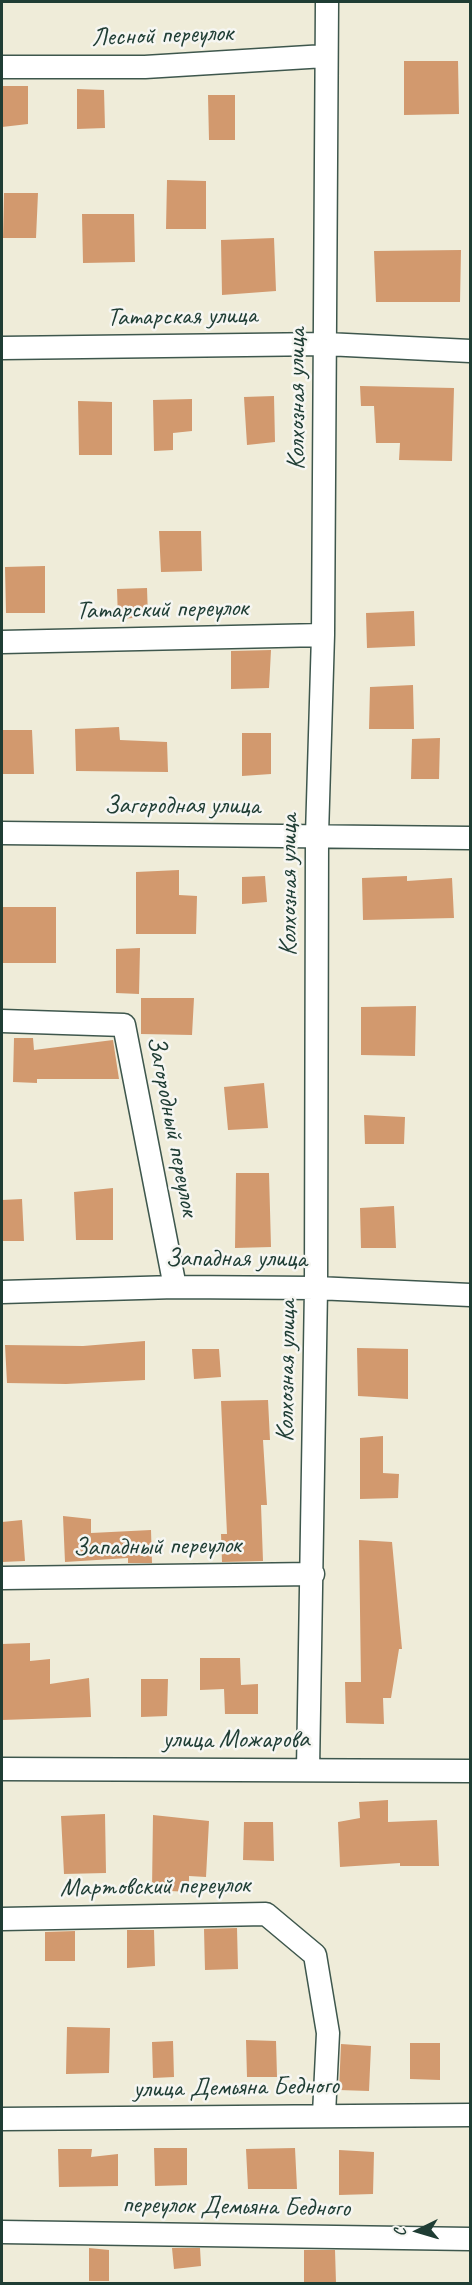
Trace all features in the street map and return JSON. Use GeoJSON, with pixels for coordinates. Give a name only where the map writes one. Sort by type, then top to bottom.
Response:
{"type":"FeatureCollection","features":[{"type":"Feature","properties":{"kind":"street","name":"Колхозная улица"},"geometry":{"type":"LineString","coordinates":[[308,1769],[313,1574],[317,835],[323,635],[327,2]]}},
{"type":"Feature","properties":{"kind":"street","name":"Лесной переулок"},"geometry":{"type":"LineString","coordinates":[[2,67],[145,67],[325,56]]}},
{"type":"Feature","properties":{"kind":"street","name":"Татарская улица"},"geometry":{"type":"LineString","coordinates":[[2,348],[326,344],[471,351]]}},
{"type":"Feature","properties":{"kind":"street","name":"Татарский переулок"},"geometry":{"type":"LineString","coordinates":[[2,642],[323,635]]}},
{"type":"Feature","properties":{"kind":"street","name":"Загородная улица"},"geometry":{"type":"LineString","coordinates":[[2,832],[471,838]]}},
{"type":"Feature","properties":{"kind":"street","name":"Загородный переулок"},"geometry":{"type":"LineString","coordinates":[[2,1021],[124,1025],[175,1287]]}},
{"type":"Feature","properties":{"kind":"street","name":"Западная улица"},"geometry":{"type":"LineString","coordinates":[[2,1292],[175,1287],[316,1288],[471,1295]]}},
{"type":"Feature","properties":{"kind":"street","name":"Западный переулок"},"geometry":{"type":"LineString","coordinates":[[2,1578],[313,1574]]}},
{"type":"Feature","properties":{"kind":"street","name":"улица Можарова"},"geometry":{"type":"LineString","coordinates":[[2,1769],[471,1771]]}},
{"type":"Feature","properties":{"kind":"street","name":"Мартовский переулок"},"geometry":{"type":"LineString","coordinates":[[2,1918],[266,1914],[315,1955],[328,2033],[324,2114]]}},
{"type":"Feature","properties":{"kind":"street","name":"улица Демьяна Бедного"},"geometry":{"type":"LineString","coordinates":[[2,2119],[324,2114],[471,2115]]}},
{"type":"Feature","properties":{"kind":"street","name":"переулок Демьяна Бедного"},"geometry":{"type":"LineString","coordinates":[[2,2232],[471,2239]]}},
{"type":"Feature","properties":{"kind":"building"},"geometry":{"type":"Polygon","coordinates":[[[404,61],[458,61],[459,114],[404,115],[404,61]]]}},
{"type":"Feature","properties":{"kind":"building"},"geometry":{"type":"Polygon","coordinates":[[[2,86],[28,86],[28,124],[2,127],[2,86]]]}},
{"type":"Feature","properties":{"kind":"building"},"geometry":{"type":"Polygon","coordinates":[[[77,89],[104,90],[105,128],[77,129],[77,89]]]}},
{"type":"Feature","properties":{"kind":"building"},"geometry":{"type":"Polygon","coordinates":[[[208,95],[235,95],[235,140],[209,140],[208,95]]]}},
{"type":"Feature","properties":{"kind":"building"},"geometry":{"type":"Polygon","coordinates":[[[167,180],[206,181],[206,229],[166,229],[167,180]]]}},
{"type":"Feature","properties":{"kind":"building"},"geometry":{"type":"Polygon","coordinates":[[[4,193],[38,193],[36,238],[3,238],[4,193]]]}},
{"type":"Feature","properties":{"kind":"building"},"geometry":{"type":"Polygon","coordinates":[[[82,214],[134,214],[135,262],[83,263],[82,214]]]}},
{"type":"Feature","properties":{"kind":"building"},"geometry":{"type":"Polygon","coordinates":[[[274,238],[276,291],[222,295],[221,240],[274,238]]]}},
{"type":"Feature","properties":{"kind":"building"},"geometry":{"type":"Polygon","coordinates":[[[461,250],[460,302],[376,302],[374,251],[461,250]]]}},
{"type":"Feature","properties":{"kind":"building"},"geometry":{"type":"Polygon","coordinates":[[[360,386],[454,388],[452,461],[399,460],[400,443],[376,443],[374,406],[361,406],[360,386]]]}},
{"type":"Feature","properties":{"kind":"building"},"geometry":{"type":"Polygon","coordinates":[[[274,396],[275,442],[247,445],[244,397],[274,396]]]}},
{"type":"Feature","properties":{"kind":"building"},"geometry":{"type":"Polygon","coordinates":[[[192,399],[192,431],[173,433],[173,450],[154,451],[153,400],[192,399]]]}},
{"type":"Feature","properties":{"kind":"building"},"geometry":{"type":"Polygon","coordinates":[[[78,401],[112,402],[112,455],[79,455],[78,401]]]}},
{"type":"Feature","properties":{"kind":"building"},"geometry":{"type":"Polygon","coordinates":[[[159,531],[201,531],[202,571],[161,572],[159,531]]]}},
{"type":"Feature","properties":{"kind":"building"},"geometry":{"type":"Polygon","coordinates":[[[45,566],[45,613],[6,613],[5,567],[45,566]]]}},
{"type":"Feature","properties":{"kind":"building"},"geometry":{"type":"Polygon","coordinates":[[[147,588],[148,617],[118,619],[117,589],[147,588]]]}},
{"type":"Feature","properties":{"kind":"building"},"geometry":{"type":"Polygon","coordinates":[[[414,611],[415,646],[367,648],[366,613],[414,611]]]}},
{"type":"Feature","properties":{"kind":"building"},"geometry":{"type":"Polygon","coordinates":[[[271,650],[269,688],[231,689],[231,651],[271,650]]]}},
{"type":"Feature","properties":{"kind":"building"},"geometry":{"type":"Polygon","coordinates":[[[413,685],[414,729],[369,729],[370,687],[413,685]]]}},
{"type":"Feature","properties":{"kind":"building"},"geometry":{"type":"Polygon","coordinates":[[[119,727],[120,740],[167,742],[168,772],[76,771],[75,729],[119,727]]]}},
{"type":"Feature","properties":{"kind":"building"},"geometry":{"type":"Polygon","coordinates":[[[2,730],[32,730],[34,774],[2,774],[2,730]]]}},
{"type":"Feature","properties":{"kind":"building"},"geometry":{"type":"Polygon","coordinates":[[[242,733],[271,733],[271,774],[242,776],[242,733]]]}},
{"type":"Feature","properties":{"kind":"building"},"geometry":{"type":"Polygon","coordinates":[[[440,738],[439,779],[411,779],[412,739],[440,738]]]}},
{"type":"Feature","properties":{"kind":"building"},"geometry":{"type":"Polygon","coordinates":[[[179,870],[179,895],[197,896],[196,934],[136,934],[136,872],[179,870]]]}},
{"type":"Feature","properties":{"kind":"building"},"geometry":{"type":"Polygon","coordinates":[[[265,876],[267,902],[242,904],[242,877],[265,876]]]}},
{"type":"Feature","properties":{"kind":"building"},"geometry":{"type":"Polygon","coordinates":[[[407,876],[407,881],[452,878],[454,918],[363,920],[362,878],[407,876]]]}},
{"type":"Feature","properties":{"kind":"building"},"geometry":{"type":"Polygon","coordinates":[[[2,907],[56,907],[56,963],[2,963],[2,907]]]}},
{"type":"Feature","properties":{"kind":"building"},"geometry":{"type":"Polygon","coordinates":[[[140,948],[139,994],[116,993],[116,949],[140,948]]]}},
{"type":"Feature","properties":{"kind":"building"},"geometry":{"type":"Polygon","coordinates":[[[141,998],[194,998],[192,1035],[141,1034],[141,998]]]}},
{"type":"Feature","properties":{"kind":"building"},"geometry":{"type":"Polygon","coordinates":[[[416,1006],[415,1056],[361,1055],[361,1007],[416,1006]]]}},
{"type":"Feature","properties":{"kind":"building"},"geometry":{"type":"Polygon","coordinates":[[[14,1038],[33,1038],[34,1050],[113,1040],[119,1079],[37,1079],[37,1083],[13,1082],[14,1038]]]}},
{"type":"Feature","properties":{"kind":"building"},"geometry":{"type":"Polygon","coordinates":[[[264,1083],[268,1128],[228,1130],[224,1087],[264,1083]]]}},
{"type":"Feature","properties":{"kind":"building"},"geometry":{"type":"Polygon","coordinates":[[[364,1115],[405,1117],[404,1144],[365,1144],[364,1115]]]}},
{"type":"Feature","properties":{"kind":"building"},"geometry":{"type":"Polygon","coordinates":[[[236,1173],[269,1173],[271,1247],[235,1248],[236,1173]]]}},
{"type":"Feature","properties":{"kind":"building"},"geometry":{"type":"Polygon","coordinates":[[[113,1188],[113,1240],[76,1240],[74,1192],[113,1188]]]}},
{"type":"Feature","properties":{"kind":"building"},"geometry":{"type":"Polygon","coordinates":[[[22,1199],[24,1241],[2,1241],[2,1200],[22,1199]]]}},
{"type":"Feature","properties":{"kind":"building"},"geometry":{"type":"Polygon","coordinates":[[[394,1206],[396,1248],[361,1248],[360,1208],[394,1206]]]}},
{"type":"Feature","properties":{"kind":"building"},"geometry":{"type":"Polygon","coordinates":[[[145,1341],[145,1380],[66,1384],[7,1383],[5,1345],[83,1346],[145,1341]]]}},
{"type":"Feature","properties":{"kind":"building"},"geometry":{"type":"Polygon","coordinates":[[[357,1348],[408,1349],[408,1399],[358,1396],[357,1348]]]}},
{"type":"Feature","properties":{"kind":"building"},"geometry":{"type":"Polygon","coordinates":[[[192,1349],[219,1349],[221,1377],[194,1379],[192,1349]]]}},
{"type":"Feature","properties":{"kind":"building"},"geometry":{"type":"Polygon","coordinates":[[[268,1400],[270,1440],[263,1440],[267,1505],[261,1505],[263,1561],[222,1562],[221,1534],[227,1534],[221,1401],[268,1400]]]}},
{"type":"Feature","properties":{"kind":"building"},"geometry":{"type":"Polygon","coordinates":[[[383,1436],[383,1473],[399,1474],[398,1498],[360,1499],[360,1438],[383,1436]]]}},
{"type":"Feature","properties":{"kind":"building"},"geometry":{"type":"Polygon","coordinates":[[[63,1516],[91,1519],[91,1533],[151,1530],[152,1563],[128,1563],[128,1558],[65,1562],[63,1516]]]}},
{"type":"Feature","properties":{"kind":"building"},"geometry":{"type":"Polygon","coordinates":[[[22,1520],[25,1561],[2,1562],[2,1522],[22,1520]]]}},
{"type":"Feature","properties":{"kind":"building"},"geometry":{"type":"Polygon","coordinates":[[[359,1540],[392,1542],[402,1649],[399,1649],[391,1698],[383,1698],[384,1724],[346,1723],[345,1682],[361,1682],[359,1540]]]}},
{"type":"Feature","properties":{"kind":"building"},"geometry":{"type":"Polygon","coordinates":[[[30,1643],[30,1661],[50,1659],[50,1684],[89,1678],[91,1717],[2,1720],[2,1644],[30,1643]]]}},
{"type":"Feature","properties":{"kind":"building"},"geometry":{"type":"Polygon","coordinates":[[[200,1658],[240,1658],[241,1685],[258,1684],[258,1714],[225,1714],[224,1689],[200,1690],[200,1658]]]}},
{"type":"Feature","properties":{"kind":"building"},"geometry":{"type":"Polygon","coordinates":[[[141,1679],[168,1679],[167,1716],[141,1717],[141,1679]]]}},
{"type":"Feature","properties":{"kind":"building"},"geometry":{"type":"Polygon","coordinates":[[[388,1800],[388,1822],[437,1820],[439,1866],[400,1866],[400,1863],[340,1867],[338,1822],[360,1818],[359,1802],[388,1800]]]}},
{"type":"Feature","properties":{"kind":"building"},"geometry":{"type":"Polygon","coordinates":[[[105,1814],[106,1873],[64,1874],[61,1816],[105,1814]]]}},
{"type":"Feature","properties":{"kind":"building"},"geometry":{"type":"Polygon","coordinates":[[[153,1815],[209,1821],[206,1877],[189,1876],[189,1892],[152,1890],[153,1815]]]}},
{"type":"Feature","properties":{"kind":"building"},"geometry":{"type":"Polygon","coordinates":[[[244,1822],[273,1822],[274,1861],[243,1860],[244,1822]]]}},
{"type":"Feature","properties":{"kind":"building"},"geometry":{"type":"Polygon","coordinates":[[[237,1928],[238,1969],[205,1970],[204,1929],[237,1928]]]}},
{"type":"Feature","properties":{"kind":"building"},"geometry":{"type":"Polygon","coordinates":[[[127,1930],[154,1930],[155,1966],[127,1968],[127,1930]]]}},
{"type":"Feature","properties":{"kind":"building"},"geometry":{"type":"Polygon","coordinates":[[[75,1931],[75,1961],[45,1961],[45,1932],[75,1931]]]}},
{"type":"Feature","properties":{"kind":"building"},"geometry":{"type":"Polygon","coordinates":[[[67,2027],[110,2028],[109,2073],[66,2074],[67,2027]]]}},
{"type":"Feature","properties":{"kind":"building"},"geometry":{"type":"Polygon","coordinates":[[[246,2040],[276,2041],[277,2077],[247,2077],[246,2040]]]}},
{"type":"Feature","properties":{"kind":"building"},"geometry":{"type":"Polygon","coordinates":[[[173,2041],[174,2077],[153,2078],[152,2042],[173,2041]]]}},
{"type":"Feature","properties":{"kind":"building"},"geometry":{"type":"Polygon","coordinates":[[[410,2043],[440,2043],[440,2080],[410,2079],[410,2043]]]}},
{"type":"Feature","properties":{"kind":"building"},"geometry":{"type":"Polygon","coordinates":[[[341,2044],[371,2046],[369,2091],[339,2090],[341,2044]]]}},
{"type":"Feature","properties":{"kind":"building"},"geometry":{"type":"Polygon","coordinates":[[[154,2148],[187,2148],[187,2185],[155,2186],[154,2148]]]}},
{"type":"Feature","properties":{"kind":"building"},"geometry":{"type":"Polygon","coordinates":[[[295,2148],[297,2189],[248,2189],[246,2149],[295,2148]]]}},
{"type":"Feature","properties":{"kind":"building"},"geometry":{"type":"Polygon","coordinates":[[[58,2149],[92,2149],[91,2157],[118,2154],[118,2186],[59,2187],[58,2149]]]}},
{"type":"Feature","properties":{"kind":"building"},"geometry":{"type":"Polygon","coordinates":[[[339,2150],[374,2152],[373,2194],[339,2195],[339,2150]]]}},
{"type":"Feature","properties":{"kind":"building"},"geometry":{"type":"Polygon","coordinates":[[[89,2248],[109,2250],[109,2281],[89,2281],[89,2248]]]}},
{"type":"Feature","properties":{"kind":"building"},"geometry":{"type":"Polygon","coordinates":[[[172,2248],[200,2248],[201,2266],[174,2269],[172,2248]]]}},
{"type":"Feature","properties":{"kind":"building"},"geometry":{"type":"Polygon","coordinates":[[[304,2250],[335,2250],[336,2283],[304,2283],[304,2250]]]}}]}
